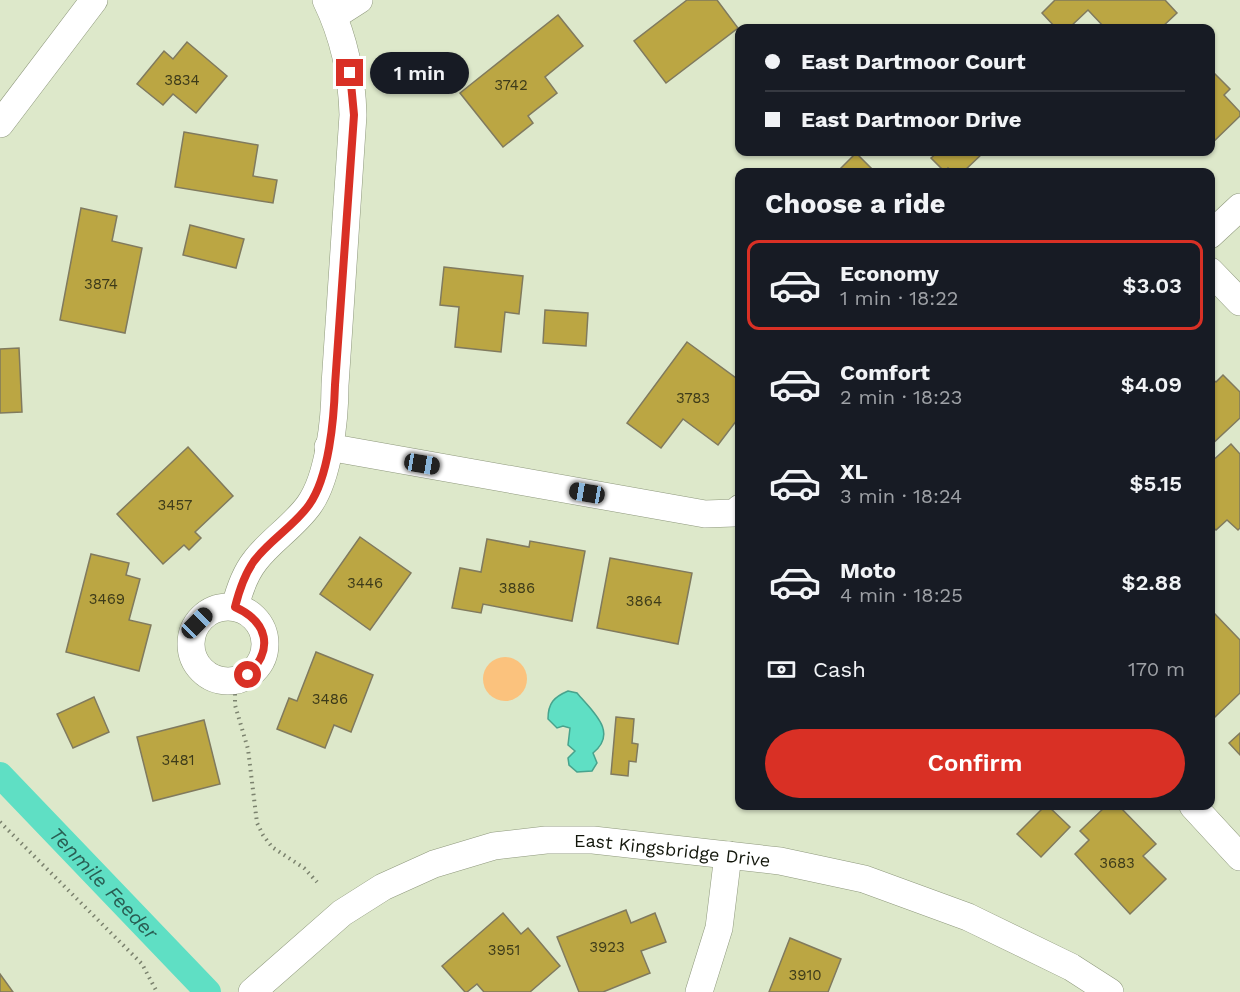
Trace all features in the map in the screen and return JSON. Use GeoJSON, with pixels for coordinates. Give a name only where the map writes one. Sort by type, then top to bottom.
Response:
{"type":"FeatureCollection","features":[{"type":"Feature","properties":{"kind":"street"},"geometry":{"type":"LineString","coordinates":[[0,124],[94,0]]}},
{"type":"Feature","properties":{"kind":"street"},"geometry":{"type":"LineString","coordinates":[[235,607],[241,585],[254,561],[309,505],[320,485],[335,415],[335,385],[354,115],[348,59],[330,8],[359,0]]}},
{"type":"Feature","properties":{"kind":"street"},"geometry":{"type":"LineString","coordinates":[[1215,230],[1240,207]]}},
{"type":"Feature","properties":{"kind":"street"},"geometry":{"type":"LineString","coordinates":[[1215,277],[1240,302]]}},
{"type":"Feature","properties":{"kind":"street"},"geometry":{"type":"LineString","coordinates":[[328,447],[705,514],[735,513]]}},
{"type":"Feature","properties":{"kind":"street"},"geometry":{"type":"LineString","coordinates":[[1197,810],[1240,857]]}},
{"type":"Feature","properties":{"kind":"street","name":"East Kingsbridge Drive"},"geometry":{"type":"LineString","coordinates":[[256,988],[342,913],[382,886],[434,864],[494,846],[546,840],[593,840],[780,861],[864,879],[968,916],[1071,967],[1110,992]]}},
{"type":"Feature","properties":{"kind":"street"},"geometry":{"type":"LineString","coordinates":[[699,992],[719,928],[728,855]]}},
{"type":"Feature","properties":{"kind":"path"},"geometry":{"type":"LineString","coordinates":[[235,694],[235,705],[248,749],[257,823],[262,835],[272,847],[304,868],[317,882]]}},
{"type":"Feature","properties":{"kind":"path"},"geometry":{"type":"LineString","coordinates":[[0,822],[142,964],[157,992]]}},
{"type":"Feature","properties":{"kind":"shaded area"},"geometry":{"type":"Polygon","coordinates":[[[505,657],[514,658],[521,663],[526,670],[526,688],[521,695],[514,700],[505,701],[496,700],[489,695],[484,688],[483,679],[484,670],[489,663],[496,658],[505,657]]]}},
{"type":"Feature","properties":{"kind":"water"},"geometry":{"type":"Polygon","coordinates":[[[568,691],[577,693],[596,714],[603,730],[604,737],[593,753],[597,763],[592,771],[577,772],[569,765],[568,758],[575,751],[568,745],[570,728],[563,726],[557,728],[548,719],[553,701],[568,691]]]}},
{"type":"Feature","properties":{"kind":"building"},"geometry":{"type":"Polygon","coordinates":[[[687,0],[717,0],[735,24],[735,30],[666,83],[634,41],[687,0]]]}},
{"type":"Feature","properties":{"kind":"building"},"geometry":{"type":"Polygon","coordinates":[[[1055,0],[1165,0],[1177,13],[1165,24],[1101,24],[1088,10],[1073,24],[1052,24],[1042,13],[1055,0]]]}},
{"type":"Feature","properties":{"kind":"building"},"geometry":{"type":"Polygon","coordinates":[[[558,15],[583,46],[545,77],[557,93],[528,116],[533,123],[503,147],[460,93],[558,15]]]}},
{"type":"Feature","properties":{"kind":"building"},"geometry":{"type":"Polygon","coordinates":[[[187,42],[227,76],[196,113],[173,94],[163,105],[137,84],[164,51],[173,59],[187,42]]]}},
{"type":"Feature","properties":{"kind":"building"},"geometry":{"type":"Polygon","coordinates":[[[1215,74],[1230,89],[1224,95],[1240,112],[1240,116],[1215,140],[1215,74]]]}},
{"type":"Feature","properties":{"kind":"building"},"geometry":{"type":"Polygon","coordinates":[[[184,132],[258,145],[253,176],[277,180],[273,203],[175,187],[184,132]]]}},
{"type":"Feature","properties":{"kind":"building"},"geometry":{"type":"Polygon","coordinates":[[[853,156],[859,156],[871,168],[841,168],[853,156]]]}},
{"type":"Feature","properties":{"kind":"building"},"geometry":{"type":"Polygon","coordinates":[[[933,156],[980,156],[967,168],[941,168],[931,158],[933,156]]]}},
{"type":"Feature","properties":{"kind":"building"},"geometry":{"type":"Polygon","coordinates":[[[81,208],[117,216],[112,241],[142,248],[125,333],[60,320],[81,208]]]}},
{"type":"Feature","properties":{"kind":"building"},"geometry":{"type":"Polygon","coordinates":[[[190,225],[244,239],[236,268],[183,255],[190,225]]]}},
{"type":"Feature","properties":{"kind":"building"},"geometry":{"type":"Polygon","coordinates":[[[444,267],[523,276],[519,314],[505,312],[501,352],[455,347],[459,307],[440,305],[444,267]]]}},
{"type":"Feature","properties":{"kind":"building"},"geometry":{"type":"Polygon","coordinates":[[[545,310],[588,313],[586,346],[543,343],[545,310]]]}},
{"type":"Feature","properties":{"kind":"building"},"geometry":{"type":"Polygon","coordinates":[[[687,342],[735,377],[735,423],[718,445],[683,419],[661,448],[627,423],[687,342]]]}},
{"type":"Feature","properties":{"kind":"building"},"geometry":{"type":"Polygon","coordinates":[[[19,348],[22,412],[0,413],[0,349],[19,348]]]}},
{"type":"Feature","properties":{"kind":"building"},"geometry":{"type":"Polygon","coordinates":[[[1223,375],[1240,392],[1240,418],[1215,441],[1215,381],[1223,375]]]}},
{"type":"Feature","properties":{"kind":"building"},"geometry":{"type":"Polygon","coordinates":[[[1231,444],[1240,454],[1240,528],[1238,530],[1227,520],[1215,529],[1215,458],[1231,444]]]}},
{"type":"Feature","properties":{"kind":"building"},"geometry":{"type":"Polygon","coordinates":[[[188,447],[233,496],[195,532],[201,538],[189,550],[184,545],[163,564],[117,514],[188,447]]]}},
{"type":"Feature","properties":{"kind":"building"},"geometry":{"type":"Polygon","coordinates":[[[360,537],[411,573],[370,630],[320,594],[360,537]]]}},
{"type":"Feature","properties":{"kind":"building"},"geometry":{"type":"Polygon","coordinates":[[[487,539],[529,547],[530,541],[585,551],[572,621],[483,604],[481,613],[452,608],[460,568],[481,572],[487,539]]]}},
{"type":"Feature","properties":{"kind":"building"},"geometry":{"type":"Polygon","coordinates":[[[91,554],[129,563],[126,575],[140,579],[129,620],[151,625],[139,671],[66,652],[91,554]]]}},
{"type":"Feature","properties":{"kind":"building"},"geometry":{"type":"Polygon","coordinates":[[[610,558],[692,573],[678,644],[597,628],[610,558]]]}},
{"type":"Feature","properties":{"kind":"building"},"geometry":{"type":"Polygon","coordinates":[[[1215,614],[1240,640],[1240,693],[1215,717],[1215,614]]]}},
{"type":"Feature","properties":{"kind":"building"},"geometry":{"type":"Polygon","coordinates":[[[316,652],[373,675],[351,732],[334,725],[325,748],[277,729],[289,698],[297,701],[316,652]]]}},
{"type":"Feature","properties":{"kind":"building"},"geometry":{"type":"Polygon","coordinates":[[[94,697],[109,732],[73,748],[57,714],[94,697]]]}},
{"type":"Feature","properties":{"kind":"building"},"geometry":{"type":"Polygon","coordinates":[[[616,717],[634,719],[632,743],[638,744],[636,762],[629,761],[628,776],[611,774],[616,717]]]}},
{"type":"Feature","properties":{"kind":"building"},"geometry":{"type":"Polygon","coordinates":[[[204,720],[220,784],[153,801],[137,737],[204,720]]]}},
{"type":"Feature","properties":{"kind":"building"},"geometry":{"type":"Polygon","coordinates":[[[1240,733],[1240,755],[1229,743],[1240,733]]]}},
{"type":"Feature","properties":{"kind":"building"},"geometry":{"type":"Polygon","coordinates":[[[1041,810],[1052,810],[1070,827],[1041,857],[1017,834],[1041,810]]]}},
{"type":"Feature","properties":{"kind":"building"},"geometry":{"type":"Polygon","coordinates":[[[1102,810],[1123,810],[1156,844],[1143,856],[1166,879],[1130,914],[1075,854],[1089,840],[1080,831],[1102,810]]]}},
{"type":"Feature","properties":{"kind":"building"},"geometry":{"type":"Polygon","coordinates":[[[626,910],[631,923],[655,913],[666,942],[641,951],[650,973],[603,992],[579,992],[557,937],[626,910]]]}},
{"type":"Feature","properties":{"kind":"building"},"geometry":{"type":"Polygon","coordinates":[[[503,913],[521,934],[528,928],[560,966],[530,992],[484,992],[477,984],[465,992],[442,966],[503,913]]]}},
{"type":"Feature","properties":{"kind":"building"},"geometry":{"type":"Polygon","coordinates":[[[790,938],[841,959],[828,992],[769,992],[790,938]]]}},
{"type":"Feature","properties":{"kind":"building"},"geometry":{"type":"Polygon","coordinates":[[[0,974],[13,992],[0,992],[0,974]]]}},
{"type":"Feature","properties":{"kind":"waterway","name":"Tenmile Feeder"},"geometry":{"type":"LineString","coordinates":[[0,775],[208,992]]}},
{"type":"Feature","properties":{"kind":"route"},"geometry":{"type":"LineString","coordinates":[[248,675],[258,665],[264,652],[264,637],[258,624],[248,613],[235,607],[241,585],[254,561],[309,505],[320,485],[335,415],[335,385],[354,115],[350,73]]}}]}
